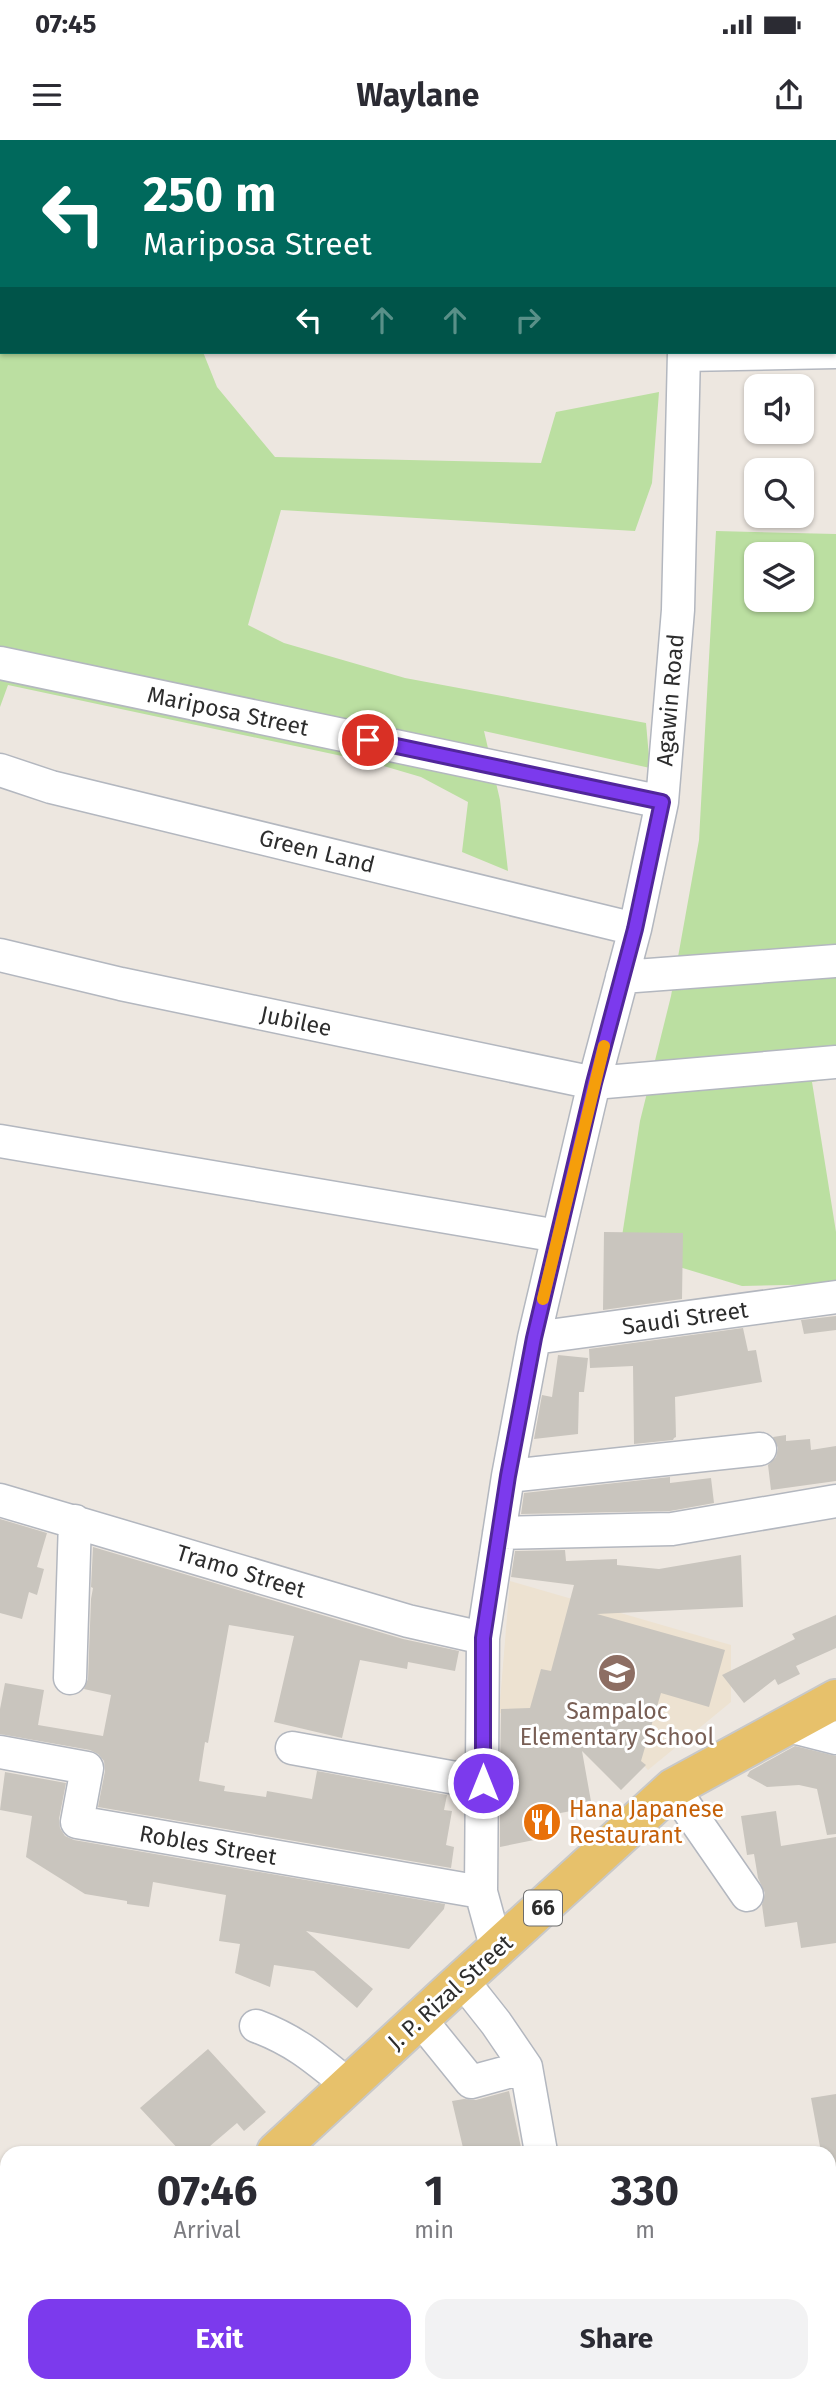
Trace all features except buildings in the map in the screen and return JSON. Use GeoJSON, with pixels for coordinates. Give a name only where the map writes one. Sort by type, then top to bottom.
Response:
{"type":"FeatureCollection","features":[{"type":"Feature","properties":{"kind":"main road","name":"J. P. Rizal Street"},"geometry":{"type":"LineString","coordinates":[[282,2146],[673,1788],[836,1699]]}},
{"type":"Feature","properties":{"kind":"street","name":"Agawin Road"},"geometry":{"type":"LineString","coordinates":[[497,1950],[481,1892],[483,1638],[508,1476],[534,1338],[594,1083],[635,929],[662,802],[678,610],[684,354]]}},
{"type":"Feature","properties":{"kind":"street","name":"Mariposa Street"},"geometry":{"type":"LineString","coordinates":[[0,663],[662,802]]}},
{"type":"Feature","properties":{"kind":"street","name":"Green Land"},"geometry":{"type":"LineString","coordinates":[[0,771],[51,787],[635,929]]}},
{"type":"Feature","properties":{"kind":"street","name":"Jubilee"},"geometry":{"type":"LineString","coordinates":[[0,955],[121,984],[594,1083],[836,1062]]}},
{"type":"Feature","properties":{"kind":"street"},"geometry":{"type":"LineString","coordinates":[[622,977],[836,961]]}},
{"type":"Feature","properties":{"kind":"street"},"geometry":{"type":"LineString","coordinates":[[0,1141],[558,1236]]}},
{"type":"Feature","properties":{"kind":"street","name":"Saudi Street"},"geometry":{"type":"LineString","coordinates":[[534,1338],[836,1297]]}},
{"type":"Feature","properties":{"kind":"street"},"geometry":{"type":"LineString","coordinates":[[508,1476],[760,1449]]}},
{"type":"Feature","properties":{"kind":"street","name":"Tramo Street"},"geometry":{"type":"LineString","coordinates":[[0,1500],[408,1621],[483,1638]]}},
{"type":"Feature","properties":{"kind":"street"},"geometry":{"type":"LineString","coordinates":[[499,1534],[672,1529],[836,1501]]}},
{"type":"Feature","properties":{"kind":"street"},"geometry":{"type":"LineString","coordinates":[[70,1678],[75,1521]]}},
{"type":"Feature","properties":{"kind":"street"},"geometry":{"type":"LineString","coordinates":[[785,1725],[836,1738]]}},
{"type":"Feature","properties":{"kind":"street"},"geometry":{"type":"LineString","coordinates":[[292,1748],[483,1783]]}},
{"type":"Feature","properties":{"kind":"street","name":"Robles Street"},"geometry":{"type":"LineString","coordinates":[[0,1752],[87,1768],[77,1822],[481,1892]]}},
{"type":"Feature","properties":{"kind":"street"},"geometry":{"type":"LineString","coordinates":[[673,1788],[747,1895]]}},
{"type":"Feature","properties":{"kind":"street"},"geometry":{"type":"LineString","coordinates":[[462,1980],[526,2067],[540,2146]]}},
{"type":"Feature","properties":{"kind":"street"},"geometry":{"type":"LineString","coordinates":[[420,2019],[471,2082],[526,2067]]}},
{"type":"Feature","properties":{"kind":"street"},"geometry":{"type":"LineString","coordinates":[[256,2026],[285,2037],[304,2049],[348,2085]]}},
{"type":"Feature","properties":{"kind":"shaded area","name":"Sampaloc Elementary School"},"geometry":{"type":"Polygon","coordinates":[[[510,1581],[731,1645],[731,1702],[648,1770],[607,1728],[499,1713],[510,1581]]]}},
{"type":"Feature","properties":{"kind":"green space"},"geometry":{"type":"Polygon","coordinates":[[[0,354],[204,354],[217,387],[275,457],[541,463],[556,412],[659,392],[652,483],[635,531],[281,510],[248,625],[284,643],[405,678],[646,723],[650,768],[484,731],[500,800],[508,871],[462,852],[468,802],[421,777],[370,762],[8,685],[0,707],[0,354]]]}},
{"type":"Feature","properties":{"kind":"green space"},"geometry":{"type":"Polygon","coordinates":[[[716,531],[836,534],[836,1078],[812,1082],[836,1232],[836,1284],[742,1286],[620,1249],[640,1121],[671,996],[699,840],[716,531]]]}},
{"type":"Feature","properties":{"kind":"slow traffic"},"geometry":{"type":"LineString","coordinates":[[543,1299],[604,1046]]}},
{"type":"Feature","properties":{"kind":"place","name":"Sampaloc Elementary School"},"geometry":{"type":"Point","coordinates":[617,1673]}},
{"type":"Feature","properties":{"kind":"place","name":"Hana Japanese Restaurant"},"geometry":{"type":"Point","coordinates":[542,1822]}},
{"type":"Feature","properties":{"kind":"route"},"geometry":{"type":"LineString","coordinates":[[368,740],[662,802],[635,929],[594,1083],[534,1338],[508,1476],[483,1638],[483,1783]]}}]}
